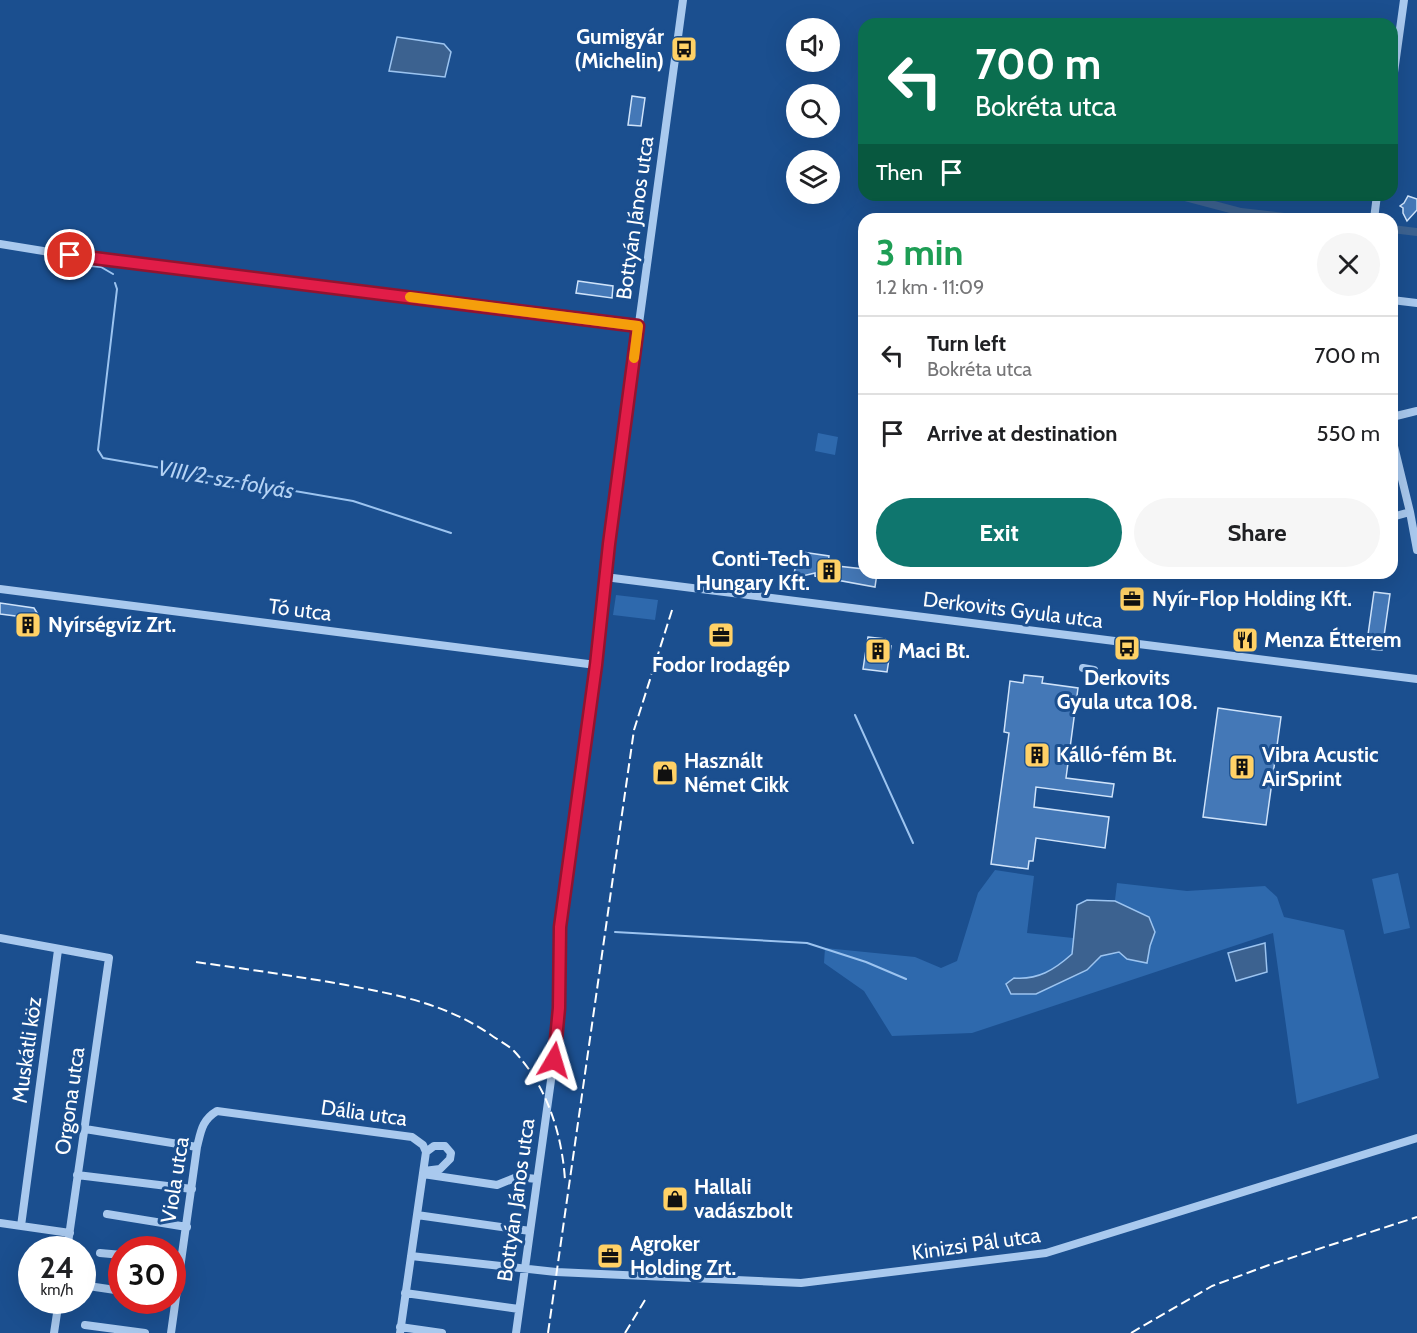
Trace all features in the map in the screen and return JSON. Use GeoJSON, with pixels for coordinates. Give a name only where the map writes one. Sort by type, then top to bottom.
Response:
{"type":"FeatureCollection","features":[{"type":"Feature","properties":{"kind":"street","name":"Bottyán János utca"},"geometry":{"type":"LineString","coordinates":[[516,1333],[557,1037],[560,927],[683,0]]}},
{"type":"Feature","properties":{"kind":"street"},"geometry":{"type":"LineString","coordinates":[[1398,44],[1404,0]]}},
{"type":"Feature","properties":{"kind":"street"},"geometry":{"type":"LineString","coordinates":[[0,244],[117,262],[638,326]]}},
{"type":"Feature","properties":{"kind":"street"},"geometry":{"type":"LineString","coordinates":[[1398,301],[1417,303]]}},
{"type":"Feature","properties":{"kind":"street"},"geometry":{"type":"LineString","coordinates":[[1398,416],[1417,411]]}},
{"type":"Feature","properties":{"kind":"street"},"geometry":{"type":"LineString","coordinates":[[1398,459],[1412,508],[1417,550]]}},
{"type":"Feature","properties":{"kind":"street"},"geometry":{"type":"LineString","coordinates":[[1398,514],[1412,508]]}},
{"type":"Feature","properties":{"kind":"street","name":"Derkovits Gyula utca"},"geometry":{"type":"LineString","coordinates":[[605,577],[1417,679]]}},
{"type":"Feature","properties":{"kind":"street","name":"Tó utca"},"geometry":{"type":"LineString","coordinates":[[0,589],[596,665]]}},
{"type":"Feature","properties":{"kind":"street"},"geometry":{"type":"LineString","coordinates":[[1083,668],[1094,670]]}},
{"type":"Feature","properties":{"kind":"street"},"geometry":{"type":"LineString","coordinates":[[0,938],[58,950]]}},
{"type":"Feature","properties":{"kind":"street","name":"Orgona utca"},"geometry":{"type":"LineString","coordinates":[[58,950],[109,958],[69,1236]]}},
{"type":"Feature","properties":{"kind":"street","name":"Muskátli köz"},"geometry":{"type":"LineString","coordinates":[[21,1226],[58,950]]}},
{"type":"Feature","properties":{"kind":"street","name":"Viola utca"},"geometry":{"type":"LineString","coordinates":[[184,1236],[197,1147],[203,1123],[208,1116],[217,1111]]}},
{"type":"Feature","properties":{"kind":"street","name":"Dália utca"},"geometry":{"type":"LineString","coordinates":[[217,1111],[412,1137],[423,1145],[426,1152],[400,1330]]}},
{"type":"Feature","properties":{"kind":"street"},"geometry":{"type":"LineString","coordinates":[[85,1129],[197,1147]]}},
{"type":"Feature","properties":{"kind":"street","name":"Kinizsi Pál utca"},"geometry":{"type":"LineString","coordinates":[[411,1256],[589,1274],[801,1283],[1028,1256],[1064,1248],[1417,1138]]}},
{"type":"Feature","properties":{"kind":"street"},"geometry":{"type":"LineString","coordinates":[[423,1172],[440,1169],[450,1159],[451,1153],[445,1146],[434,1146],[426,1152]]}},
{"type":"Feature","properties":{"kind":"street"},"geometry":{"type":"LineString","coordinates":[[423,1172],[496,1185],[517,1177],[537,1179]]}},
{"type":"Feature","properties":{"kind":"street"},"geometry":{"type":"LineString","coordinates":[[77,1175],[192,1189]]}},
{"type":"Feature","properties":{"kind":"street"},"geometry":{"type":"LineString","coordinates":[[107,1214],[187,1227]]}},
{"type":"Feature","properties":{"kind":"street"},"geometry":{"type":"LineString","coordinates":[[417,1215],[530,1231]]}},
{"type":"Feature","properties":{"kind":"street"},"geometry":{"type":"LineString","coordinates":[[0,1222],[70,1233]]}},
{"type":"Feature","properties":{"kind":"street"},"geometry":{"type":"LineString","coordinates":[[100,1252],[108,1253]]}},
{"type":"Feature","properties":{"kind":"street"},"geometry":{"type":"LineString","coordinates":[[405,1293],[519,1309]]}},
{"type":"Feature","properties":{"kind":"street"},"geometry":{"type":"LineString","coordinates":[[54,1333],[57,1314]]}},
{"type":"Feature","properties":{"kind":"street","name":"Viola utca"},"geometry":{"type":"LineString","coordinates":[[171,1333],[173,1314]]}},
{"type":"Feature","properties":{"kind":"street"},"geometry":{"type":"LineString","coordinates":[[85,1325],[145,1333]]}},
{"type":"Feature","properties":{"kind":"street"},"geometry":{"type":"LineString","coordinates":[[400,1330],[442,1333]]}},
{"type":"Feature","properties":{"kind":"shaded area"},"geometry":{"type":"Polygon","coordinates":[[[397,37],[444,44],[451,52],[445,77],[389,71],[397,37]]]}},
{"type":"Feature","properties":{"kind":"shaded area"},"geometry":{"type":"Polygon","coordinates":[[[818,433],[838,437],[835,455],[815,451],[818,433]]]}},
{"type":"Feature","properties":{"kind":"shaded area"},"geometry":{"type":"Polygon","coordinates":[[[616,595],[658,600],[655,620],[613,615],[616,595]]]}},
{"type":"Feature","properties":{"kind":"shaded area"},"geometry":{"type":"Polygon","coordinates":[[[995,870],[1034,876],[1027,933],[1073,938],[1077,905],[1087,900],[1115,900],[1117,883],[1187,891],[1265,886],[1277,897],[1284,917],[1344,930],[1379,1078],[1297,1104],[1273,933],[972,1033],[892,1036],[864,991],[824,963],[825,948],[915,957],[941,968],[957,961],[978,893],[995,870]]]}},
{"type":"Feature","properties":{"kind":"shaded area"},"geometry":{"type":"Polygon","coordinates":[[[1398,873],[1410,928],[1384,934],[1372,879],[1398,873]]]}},
{"type":"Feature","properties":{"kind":"shaded area"},"geometry":{"type":"Polygon","coordinates":[[[1087,900],[1115,901],[1149,917],[1155,932],[1147,963],[1127,959],[1119,952],[1101,956],[1087,970],[1036,994],[1011,994],[1006,984],[1014,978],[1038,976],[1059,965],[1072,954],[1077,905],[1087,900]]]}},
{"type":"Feature","properties":{"kind":"shaded area"},"geometry":{"type":"Polygon","coordinates":[[[1265,943],[1267,972],[1236,981],[1228,953],[1265,943]]]}},
{"type":"Feature","properties":{"kind":"building"},"geometry":{"type":"Polygon","coordinates":[[[632,96],[645,98],[641,126],[628,125],[632,96]]]}},
{"type":"Feature","properties":{"kind":"building"},"geometry":{"type":"Polygon","coordinates":[[[1408,196],[1417,199],[1417,210],[1407,221],[1403,208],[1400,206],[1408,196]]]}},
{"type":"Feature","properties":{"kind":"building"},"geometry":{"type":"Polygon","coordinates":[[[578,281],[613,286],[612,298],[576,293],[578,281]]]}},
{"type":"Feature","properties":{"kind":"building","name":"Conti-Tech Hungary Kft."},"geometry":{"type":"Polygon","coordinates":[[[802,552],[829,556],[828,565],[858,568],[858,579],[876,579],[875,587],[815,576],[815,573],[802,576],[801,581],[793,579],[796,564],[800,565],[802,552]]]}},
{"type":"Feature","properties":{"kind":"building"},"geometry":{"type":"Polygon","coordinates":[[[1374,592],[1390,594],[1382,650],[1366,649],[1374,592]]]}},
{"type":"Feature","properties":{"kind":"building","name":"Nyírségvíz Zrt."},"geometry":{"type":"Polygon","coordinates":[[[0,603],[34,608],[37,613],[33,633],[21,632],[23,617],[0,614],[0,603]]]}},
{"type":"Feature","properties":{"kind":"building","name":"Maci Bt."},"geometry":{"type":"Polygon","coordinates":[[[868,637],[885,639],[884,645],[891,646],[887,672],[863,669],[868,637]]]}},
{"type":"Feature","properties":{"kind":"building","name":"Kálló-fém Bt."},"geometry":{"type":"Polygon","coordinates":[[[1024,675],[1043,677],[1042,683],[1078,688],[1066,778],[1114,784],[1112,797],[1036,787],[1034,807],[1109,817],[1105,848],[1036,838],[1033,861],[1029,861],[1028,869],[991,864],[1009,733],[1004,732],[1010,681],[1023,683],[1024,675]]]}},
{"type":"Feature","properties":{"kind":"building","name":"Vibra Acustic AirSprint"},"geometry":{"type":"Polygon","coordinates":[[[1218,708],[1281,717],[1266,825],[1203,817],[1218,708]]]}},
{"type":"Feature","properties":{"kind":"waterway","name":"VIII/2. sz. folyás"},"geometry":{"type":"LineString","coordinates":[[1200,201],[1250,213]]}},
{"type":"Feature","properties":{"kind":"waterway","name":"VIII/2. sz. folyás"},"geometry":{"type":"LineString","coordinates":[[1398,230],[1417,232]]}},
{"type":"Feature","properties":{"kind":"waterway"},"geometry":{"type":"LineString","coordinates":[[81,265],[101,267],[113,274]]}},
{"type":"Feature","properties":{"kind":"waterway","name":"VIII/2. sz. folyás"},"geometry":{"type":"LineString","coordinates":[[115,283],[117,289],[98,450],[103,458],[353,501],[451,533]]}},
{"type":"Feature","properties":{"kind":"waterway"},"geometry":{"type":"LineString","coordinates":[[855,715],[913,843]]}},
{"type":"Feature","properties":{"kind":"waterway"},"geometry":{"type":"LineString","coordinates":[[615,932],[807,943],[866,962],[906,979]]}},
{"type":"Feature","properties":{"kind":"railway"},"geometry":{"type":"LineString","coordinates":[[548,1333],[634,730],[673,607]]}},
{"type":"Feature","properties":{"kind":"railway"},"geometry":{"type":"LineString","coordinates":[[196,962],[385,993],[422,1002],[474,1024],[512,1049],[535,1079],[551,1111],[560,1145],[565,1180]]}},
{"type":"Feature","properties":{"kind":"railway"},"geometry":{"type":"LineString","coordinates":[[1131,1333],[1212,1286],[1417,1217]]}},
{"type":"Feature","properties":{"kind":"railway"},"geometry":{"type":"LineString","coordinates":[[625,1333],[645,1300]]}},
{"type":"Feature","properties":{"kind":"slow traffic"},"geometry":{"type":"LineString","coordinates":[[410,297],[638,326],[634,358]]}},
{"type":"Feature","properties":{"kind":"place","name":"Gumigyár (Michelin)"},"geometry":{"type":"Point","coordinates":[684,49]}},
{"type":"Feature","properties":{"kind":"place","name":"Conti-Tech Hungary Kft."},"geometry":{"type":"Point","coordinates":[829,571]}},
{"type":"Feature","properties":{"kind":"place","name":"Nyír-Flop Holding Kft."},"geometry":{"type":"Point","coordinates":[1132,599]}},
{"type":"Feature","properties":{"kind":"place","name":"Nyírségvíz Zrt."},"geometry":{"type":"Point","coordinates":[28,625]}},
{"type":"Feature","properties":{"kind":"place","name":"Fodor Irodagép"},"geometry":{"type":"Point","coordinates":[721,635]}},
{"type":"Feature","properties":{"kind":"place","name":"Menza Étterem"},"geometry":{"type":"Point","coordinates":[1245,640]}},
{"type":"Feature","properties":{"kind":"place","name":"Derkovits Gyula utca 108."},"geometry":{"type":"Point","coordinates":[1127,648]}},
{"type":"Feature","properties":{"kind":"place","name":"Maci Bt."},"geometry":{"type":"Point","coordinates":[878,651]}},
{"type":"Feature","properties":{"kind":"place","name":"Kálló-fém Bt."},"geometry":{"type":"Point","coordinates":[1037,755]}},
{"type":"Feature","properties":{"kind":"place","name":"Vibra Acustic AirSprint"},"geometry":{"type":"Point","coordinates":[1242,767]}},
{"type":"Feature","properties":{"kind":"place","name":"Használt Német Cikk"},"geometry":{"type":"Point","coordinates":[665,773]}},
{"type":"Feature","properties":{"kind":"place","name":"Hallali vadászbolt"},"geometry":{"type":"Point","coordinates":[675,1199]}},
{"type":"Feature","properties":{"kind":"place","name":"Agroker Holding Zrt."},"geometry":{"type":"Point","coordinates":[610,1256]}},
{"type":"Feature","properties":{"kind":"route"},"geometry":{"type":"LineString","coordinates":[[70,255],[638,326],[609,544],[596,665],[560,927],[559,1008],[554,1060]]}}]}
